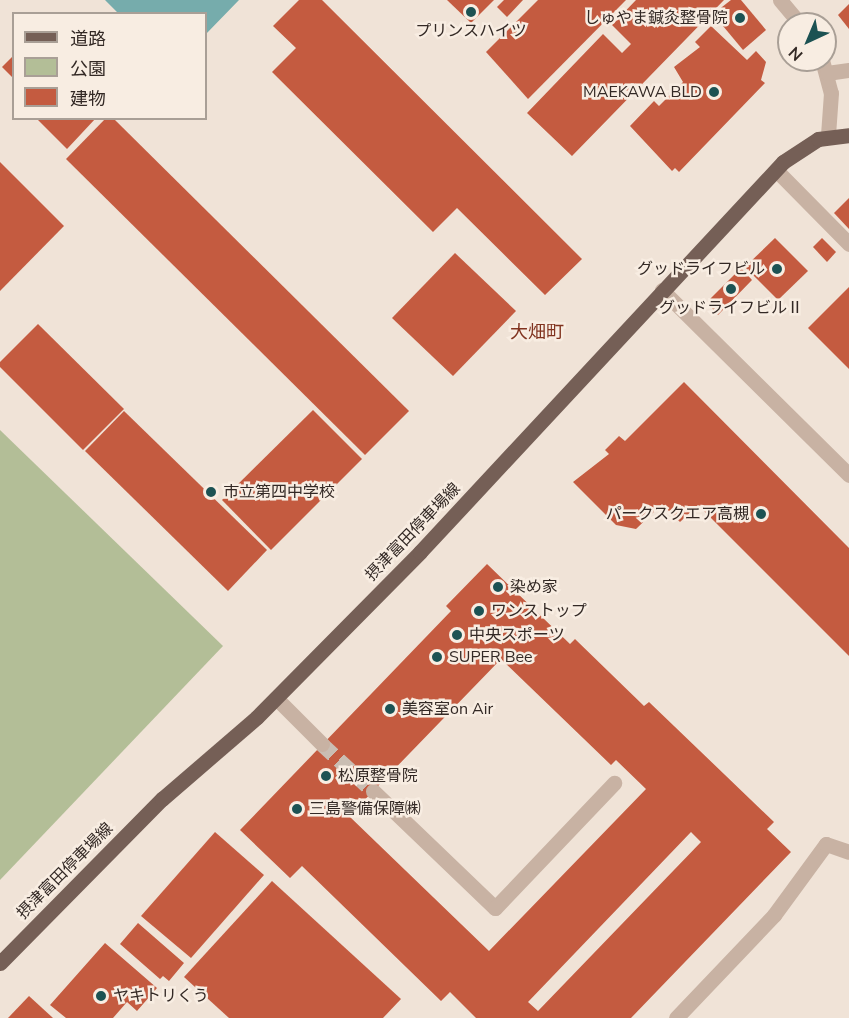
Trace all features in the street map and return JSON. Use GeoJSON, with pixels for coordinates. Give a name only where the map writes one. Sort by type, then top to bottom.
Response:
{"type":"FeatureCollection","features":[{"type":"Feature","properties":{"kind":"main road","name":"摂津富田停車場線"},"geometry":{"type":"LineString","coordinates":[[0,963],[162,799],[276,698],[519,449],[662,290],[776,170],[800,148],[828,135],[849,135]]}},
{"type":"Feature","properties":{"kind":"street"},"geometry":{"type":"LineString","coordinates":[[780,0],[790,12]]}},
{"type":"Feature","properties":{"kind":"street"},"geometry":{"type":"LineString","coordinates":[[826,72],[831,102],[828,135]]}},
{"type":"Feature","properties":{"kind":"street"},"geometry":{"type":"LineString","coordinates":[[776,170],[849,244]]}},
{"type":"Feature","properties":{"kind":"street"},"geometry":{"type":"LineString","coordinates":[[662,290],[849,475]]}},
{"type":"Feature","properties":{"kind":"street"},"geometry":{"type":"LineString","coordinates":[[276,698],[322,744]]}},
{"type":"Feature","properties":{"kind":"street"},"geometry":{"type":"LineString","coordinates":[[373,791],[495,908],[614,783]]}},
{"type":"Feature","properties":{"kind":"street"},"geometry":{"type":"LineString","coordinates":[[676,1018],[774,915],[826,844],[844,850]]}},
{"type":"Feature","properties":{"kind":"green space"},"geometry":{"type":"Polygon","coordinates":[[[0,430],[223,646],[0,880],[0,430]]]}},
{"type":"Feature","properties":{"kind":"water"},"geometry":{"type":"Polygon","coordinates":[[[105,0],[239,0],[207,33],[207,12],[117,12],[105,0]]]}},
{"type":"Feature","properties":{"kind":"building"},"geometry":{"type":"Polygon","coordinates":[[[299,0],[322,0],[582,259],[545,295],[457,208],[433,232],[272,72],[296,48],[273,26],[299,0]]]}},
{"type":"Feature","properties":{"kind":"building","name":"プリンスハイツ"},"geometry":{"type":"Polygon","coordinates":[[[447,0],[494,0],[471,23],[447,0]]]}},
{"type":"Feature","properties":{"kind":"building"},"geometry":{"type":"Polygon","coordinates":[[[504,0],[523,0],[507,17],[497,7],[504,0]]]}},
{"type":"Feature","properties":{"kind":"building"},"geometry":{"type":"Polygon","coordinates":[[[538,0],[626,0],[528,99],[486,52],[538,0]]]}},
{"type":"Feature","properties":{"kind":"building"},"geometry":{"type":"Polygon","coordinates":[[[636,0],[724,0],[572,156],[527,113],[603,34],[622,53],[631,44],[612,25],[636,0]]]}},
{"type":"Feature","properties":{"kind":"building"},"geometry":{"type":"Polygon","coordinates":[[[731,0],[741,0],[766,30],[743,50],[713,14],[731,0]]]}},
{"type":"Feature","properties":{"kind":"building"},"geometry":{"type":"Polygon","coordinates":[[[849,4],[849,29],[838,15],[849,4]]]}},
{"type":"Feature","properties":{"kind":"building","name":"MAEKAWA BLD"},"geometry":{"type":"Polygon","coordinates":[[[711,26],[747,60],[756,51],[766,62],[761,80],[765,83],[679,172],[675,168],[672,171],[630,126],[654,101],[659,106],[683,82],[674,67],[700,47],[695,42],[711,26]]]}},
{"type":"Feature","properties":{"kind":"building"},"geometry":{"type":"Polygon","coordinates":[[[12,57],[12,77],[2,67],[12,57]]]}},
{"type":"Feature","properties":{"kind":"building"},"geometry":{"type":"Polygon","coordinates":[[[38,120],[94,120],[67,149],[38,120]]]}},
{"type":"Feature","properties":{"kind":"building"},"geometry":{"type":"Polygon","coordinates":[[[104,120],[115,120],[409,411],[365,455],[66,159],[104,120]]]}},
{"type":"Feature","properties":{"kind":"building"},"geometry":{"type":"Polygon","coordinates":[[[0,162],[64,226],[0,291],[0,162]]]}},
{"type":"Feature","properties":{"kind":"building"},"geometry":{"type":"Polygon","coordinates":[[[849,198],[849,229],[834,213],[849,198]]]}},
{"type":"Feature","properties":{"kind":"building","name":"グッドライフビル"},"geometry":{"type":"Polygon","coordinates":[[[775,238],[808,271],[778,300],[745,267],[775,238]]]}},
{"type":"Feature","properties":{"kind":"building"},"geometry":{"type":"Polygon","coordinates":[[[822,238],[836,252],[827,262],[813,247],[822,238]]]}},
{"type":"Feature","properties":{"kind":"building"},"geometry":{"type":"Polygon","coordinates":[[[455,253],[516,311],[453,376],[392,318],[455,253]]]}},
{"type":"Feature","properties":{"kind":"building","name":"グッドライフビルⅡ"},"geometry":{"type":"Polygon","coordinates":[[[741,268],[752,280],[718,315],[711,307],[714,303],[710,299],[741,268]]]}},
{"type":"Feature","properties":{"kind":"building"},"geometry":{"type":"Polygon","coordinates":[[[849,287],[849,369],[808,328],[849,287]]]}},
{"type":"Feature","properties":{"kind":"building"},"geometry":{"type":"Polygon","coordinates":[[[38,324],[124,409],[83,450],[0,367],[0,362],[38,324]]]}},
{"type":"Feature","properties":{"kind":"building","name":"パークスクエア高槻"},"geometry":{"type":"Polygon","coordinates":[[[684,382],[849,548],[849,656],[698,505],[680,522],[662,504],[636,529],[616,525],[573,482],[609,454],[605,450],[619,436],[625,441],[684,382]]]}},
{"type":"Feature","properties":{"kind":"building"},"geometry":{"type":"Polygon","coordinates":[[[313,410],[362,459],[271,550],[222,500],[313,410]]]}},
{"type":"Feature","properties":{"kind":"building"},"geometry":{"type":"Polygon","coordinates":[[[124,411],[267,550],[228,591],[85,451],[124,411]]]}},
{"type":"Feature","properties":{"kind":"building"},"geometry":{"type":"Polygon","coordinates":[[[487,564],[570,644],[575,639],[644,706],[649,702],[774,822],[767,829],[791,852],[631,1018],[476,1018],[450,992],[441,1001],[302,866],[290,878],[240,830],[451,611],[446,606],[487,564]],[[501,659],[349,816],[489,951],[646,789],[616,760],[611,765],[501,659]],[[691,832],[528,1002],[538,1011],[701,842],[691,832]]]}},
{"type":"Feature","properties":{"kind":"building"},"geometry":{"type":"Polygon","coordinates":[[[215,832],[264,875],[191,958],[141,916],[215,832]]]}},
{"type":"Feature","properties":{"kind":"building"},"geometry":{"type":"Polygon","coordinates":[[[272,881],[401,999],[383,1018],[229,1018],[184,977],[272,881]]]}},
{"type":"Feature","properties":{"kind":"building"},"geometry":{"type":"Polygon","coordinates":[[[138,923],[184,963],[169,981],[163,976],[160,979],[120,944],[138,923]]]}},
{"type":"Feature","properties":{"kind":"building"},"geometry":{"type":"Polygon","coordinates":[[[105,943],[157,988],[137,1011],[127,1002],[113,1018],[66,1018],[50,1005],[105,943]]]}},
{"type":"Feature","properties":{"kind":"building"},"geometry":{"type":"Polygon","coordinates":[[[29,996],[53,1018],[8,1018],[29,996]]]}},
{"type":"Feature","properties":{"kind":"tunnel"},"geometry":{"type":"LineString","coordinates":[[322,744],[373,791]]}},
{"type":"Feature","properties":{"kind":"place","name":"プリンスハイツ"},"geometry":{"type":"Point","coordinates":[471,12]}},
{"type":"Feature","properties":{"kind":"place","name":"しゅやま鍼灸整骨院"},"geometry":{"type":"Point","coordinates":[740,18]}},
{"type":"Feature","properties":{"kind":"place","name":"MAEKAWA BLD"},"geometry":{"type":"Point","coordinates":[714,92]}},
{"type":"Feature","properties":{"kind":"place","name":"グッドライフビル"},"geometry":{"type":"Point","coordinates":[777,269]}},
{"type":"Feature","properties":{"kind":"place","name":"グッドライフビルⅡ"},"geometry":{"type":"Point","coordinates":[731,289]}},
{"type":"Feature","properties":{"kind":"place","name":"市立第四中学校"},"geometry":{"type":"Point","coordinates":[211,492]}},
{"type":"Feature","properties":{"kind":"place","name":"パークスクエア高槻"},"geometry":{"type":"Point","coordinates":[761,514]}},
{"type":"Feature","properties":{"kind":"place","name":"染め家"},"geometry":{"type":"Point","coordinates":[498,587]}},
{"type":"Feature","properties":{"kind":"place","name":"ワンストップ"},"geometry":{"type":"Point","coordinates":[479,611]}},
{"type":"Feature","properties":{"kind":"place","name":"中央スポーツ"},"geometry":{"type":"Point","coordinates":[457,635]}},
{"type":"Feature","properties":{"kind":"place","name":"SUPER Bee"},"geometry":{"type":"Point","coordinates":[437,657]}},
{"type":"Feature","properties":{"kind":"place","name":"美容室on Air"},"geometry":{"type":"Point","coordinates":[390,709]}},
{"type":"Feature","properties":{"kind":"place","name":"松原整骨院"},"geometry":{"type":"Point","coordinates":[326,776]}},
{"type":"Feature","properties":{"kind":"place","name":"三島警備保障㈱"},"geometry":{"type":"Point","coordinates":[297,809]}},
{"type":"Feature","properties":{"kind":"place","name":"ヤキトリくう"},"geometry":{"type":"Point","coordinates":[101,996]}},
{"type":"Feature","properties":{"kind":"district","name":"大畑町"},"geometry":{"type":"Point","coordinates":[537,332]}}]}
